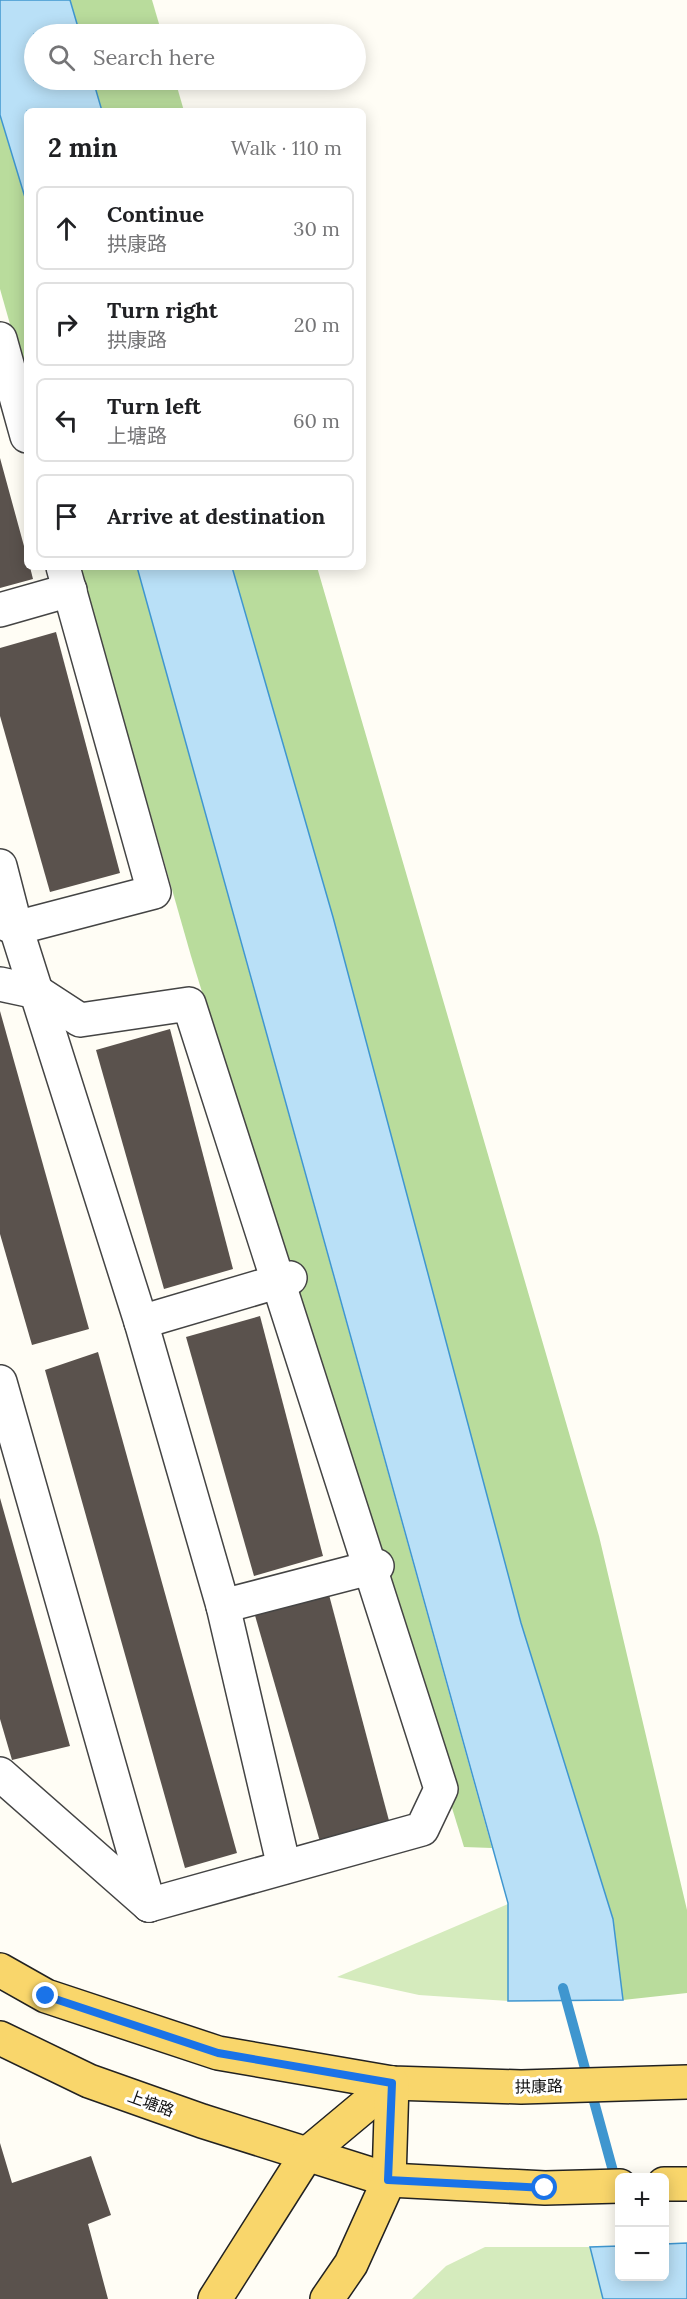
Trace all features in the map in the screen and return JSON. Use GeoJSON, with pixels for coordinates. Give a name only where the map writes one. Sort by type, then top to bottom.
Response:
{"type":"FeatureCollection","features":[{"type":"Feature","properties":{"kind":"main road"},"geometry":{"type":"LineString","coordinates":[[0,1970],[46,1996],[218,2053],[392,2083]]}},
{"type":"Feature","properties":{"kind":"main road","name":"上塘路"},"geometry":{"type":"LineString","coordinates":[[0,2038],[89,2081],[202,2121],[307,2154]]}},
{"type":"Feature","properties":{"kind":"main road","name":"拱康路"},"geometry":{"type":"LineString","coordinates":[[392,2083],[521,2088],[687,2082]]}},
{"type":"Feature","properties":{"kind":"main road"},"geometry":{"type":"LineString","coordinates":[[215,2299],[307,2154],[392,2083]]}},
{"type":"Feature","properties":{"kind":"main road"},"geometry":{"type":"LineString","coordinates":[[327,2299],[351,2264],[388,2180],[392,2083]]}},
{"type":"Feature","properties":{"kind":"main road"},"geometry":{"type":"LineString","coordinates":[[307,2154],[388,2180],[545,2188],[615,2186]]}},
{"type":"Feature","properties":{"kind":"main road"},"geometry":{"type":"LineString","coordinates":[[669,2184],[687,2184]]}},
{"type":"Feature","properties":{"kind":"lane"},"geometry":{"type":"LineString","coordinates":[[0,339],[24,425]]}},
{"type":"Feature","properties":{"kind":"lane"},"geometry":{"type":"LineString","coordinates":[[0,610],[67,579],[154,892],[8,925]]}},
{"type":"Feature","properties":{"kind":"lane"},"geometry":{"type":"LineString","coordinates":[[0,866],[8,925],[37,992],[141,1322],[223,1606],[284,1867]]}},
{"type":"Feature","properties":{"kind":"lane"},"geometry":{"type":"LineString","coordinates":[[0,984],[37,992],[80,1020],[189,1004],[441,1789],[422,1829],[149,1905]]}},
{"type":"Feature","properties":{"kind":"lane"},"geometry":{"type":"LineString","coordinates":[[141,1322],[290,1278]]}},
{"type":"Feature","properties":{"kind":"lane"},"geometry":{"type":"LineString","coordinates":[[0,1382],[149,1905]]}},
{"type":"Feature","properties":{"kind":"lane"},"geometry":{"type":"LineString","coordinates":[[223,1606],[377,1566]]}},
{"type":"Feature","properties":{"kind":"lane"},"geometry":{"type":"LineString","coordinates":[[0,1773],[149,1905]]}},
{"type":"Feature","properties":{"kind":"green space"},"geometry":{"type":"Polygon","coordinates":[[[68,0],[152,0],[159,24],[74,24],[68,0]]]}},
{"type":"Feature","properties":{"kind":"green space"},"geometry":{"type":"Polygon","coordinates":[[[93,90],[178,90],[183,108],[98,108],[93,90]]]}},
{"type":"Feature","properties":{"kind":"green space"},"geometry":{"type":"Polygon","coordinates":[[[0,115],[24,194],[24,373],[0,289],[0,115]]]}},
{"type":"Feature","properties":{"kind":"green space"},"geometry":{"type":"Polygon","coordinates":[[[81,570],[138,570],[492,1848],[464,1847],[191,956],[81,570]]]}},
{"type":"Feature","properties":{"kind":"green space"},"geometry":{"type":"Polygon","coordinates":[[[227,570],[318,570],[599,1536],[687,1910],[687,1993],[623,2000],[613,1919],[521,1623],[227,570]]]}},
{"type":"Feature","properties":{"kind":"green space"},"geometry":{"type":"Polygon","coordinates":[[[508,1904],[508,2001],[419,1995],[337,1977],[508,1904]]]}},
{"type":"Feature","properties":{"kind":"green space"},"geometry":{"type":"Polygon","coordinates":[[[485,2247],[590,2247],[603,2299],[412,2299],[446,2266],[485,2247]]]}},
{"type":"Feature","properties":{"kind":"water"},"geometry":{"type":"Polygon","coordinates":[[[0,0],[70,0],[77,24],[24,24],[24,90],[96,90],[101,108],[24,108],[24,194],[0,115],[0,0]]]}},
{"type":"Feature","properties":{"kind":"water"},"geometry":{"type":"Polygon","coordinates":[[[138,570],[233,570],[333,917],[521,1623],[613,1919],[623,2000],[508,2001],[508,1903],[138,570]]]}},
{"type":"Feature","properties":{"kind":"water"},"geometry":{"type":"Polygon","coordinates":[[[687,2243],[687,2299],[603,2299],[590,2247],[615,2246],[615,2281],[669,2281],[669,2244],[687,2243]]]}},
{"type":"Feature","properties":{"kind":"building"},"geometry":{"type":"Polygon","coordinates":[[[0,458],[24,546],[24,570],[31,570],[33,579],[0,588],[0,458]]]}},
{"type":"Feature","properties":{"kind":"building"},"geometry":{"type":"Polygon","coordinates":[[[56,632],[120,873],[50,892],[0,716],[0,648],[56,632]]]}},
{"type":"Feature","properties":{"kind":"building"},"geometry":{"type":"Polygon","coordinates":[[[0,1011],[89,1329],[32,1345],[0,1234],[0,1011]]]}},
{"type":"Feature","properties":{"kind":"building"},"geometry":{"type":"Polygon","coordinates":[[[170,1029],[233,1269],[164,1289],[96,1050],[170,1029]]]}},
{"type":"Feature","properties":{"kind":"building"},"geometry":{"type":"Polygon","coordinates":[[[260,1316],[323,1556],[254,1576],[186,1337],[260,1316]]]}},
{"type":"Feature","properties":{"kind":"building"},"geometry":{"type":"Polygon","coordinates":[[[98,1352],[237,1853],[185,1868],[45,1370],[98,1352]]]}},
{"type":"Feature","properties":{"kind":"building"},"geometry":{"type":"Polygon","coordinates":[[[0,1498],[70,1746],[12,1760],[0,1719],[0,1498]]]}},
{"type":"Feature","properties":{"kind":"building"},"geometry":{"type":"Polygon","coordinates":[[[328,1591],[392,1832],[323,1852],[254,1612],[328,1591]]]}},
{"type":"Feature","properties":{"kind":"building"},"geometry":{"type":"Polygon","coordinates":[[[0,2143],[12,2183],[91,2156],[111,2215],[88,2224],[108,2299],[0,2299],[0,2143]]]}},
{"type":"Feature","properties":{"kind":"waterway"},"geometry":{"type":"LineString","coordinates":[[563,1988],[615,2178]]}},
{"type":"Feature","properties":{"kind":"route"},"geometry":{"type":"LineString","coordinates":[[46,1996],[218,2053],[392,2083],[388,2180],[545,2188]]}}]}
